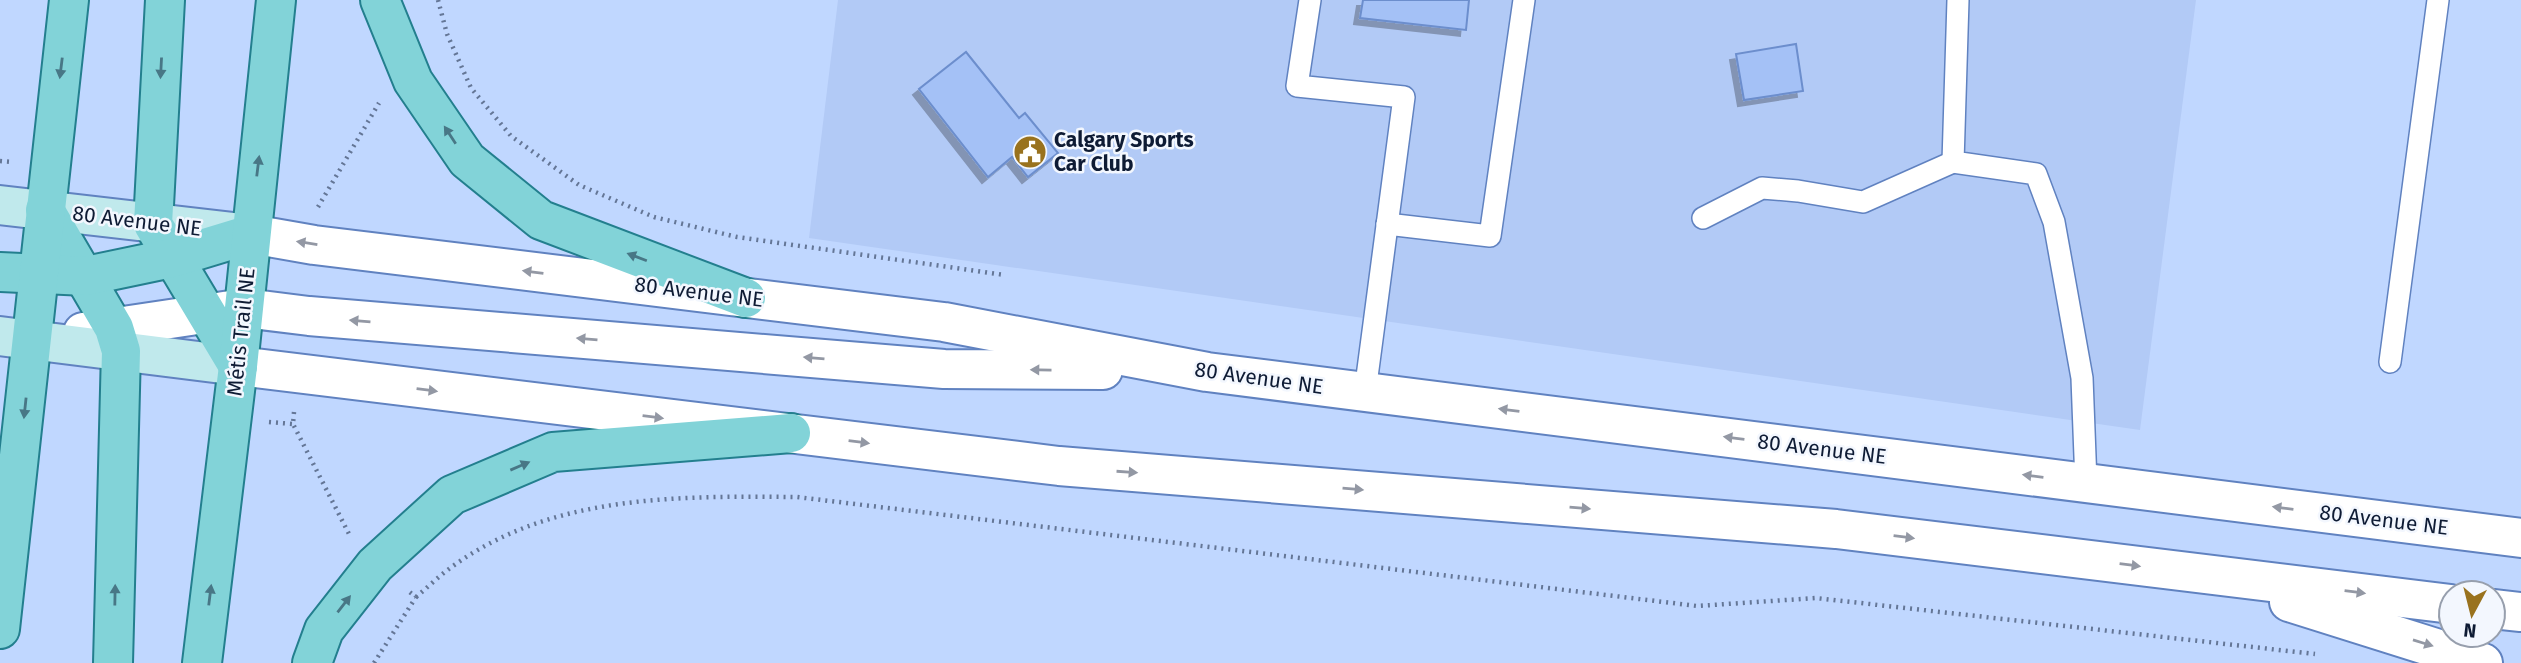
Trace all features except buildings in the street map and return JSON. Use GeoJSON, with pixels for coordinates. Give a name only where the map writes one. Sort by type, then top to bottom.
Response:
{"type":"FeatureCollection","features":[{"type":"Feature","properties":{"kind":"main road"},"geometry":{"type":"LineString","coordinates":[[0,629],[16,338],[41,274],[45,210],[69,0]]}},
{"type":"Feature","properties":{"kind":"main road"},"geometry":{"type":"LineString","coordinates":[[165,0],[153,224],[238,366]]}},
{"type":"Feature","properties":{"kind":"main road","name":"Métis Trail NE"},"geometry":{"type":"LineString","coordinates":[[202,663],[238,366],[276,0]]}},
{"type":"Feature","properties":{"kind":"main road"},"geometry":{"type":"LineString","coordinates":[[380,0],[413,81],[467,160],[541,220],[746,298]]}},
{"type":"Feature","properties":{"kind":"main road","name":"80 Avenue NE"},"geometry":{"type":"LineString","coordinates":[[0,205],[251,234]]}},
{"type":"Feature","properties":{"kind":"main road"},"geometry":{"type":"LineString","coordinates":[[45,210],[86,276],[117,339],[113,663]]}},
{"type":"Feature","properties":{"kind":"main road"},"geometry":{"type":"LineString","coordinates":[[0,272],[86,276],[172,258],[251,234]]}},
{"type":"Feature","properties":{"kind":"main road"},"geometry":{"type":"LineString","coordinates":[[117,339],[238,366]]}},
{"type":"Feature","properties":{"kind":"main road"},"geometry":{"type":"LineString","coordinates":[[312,663],[324,630],[375,565],[452,495],[553,452],[791,433]]}},
{"type":"Feature","properties":{"kind":"street","name":"80 Avenue NE"},"geometry":{"type":"LineString","coordinates":[[251,234],[328,246],[944,322],[1207,372],[2521,538]]}},
{"type":"Feature","properties":{"kind":"street"},"geometry":{"type":"LineString","coordinates":[[16,338],[117,339],[206,314],[244,308],[323,318],[944,369],[1207,372]]}},
{"type":"Feature","properties":{"kind":"street"},"geometry":{"type":"LineString","coordinates":[[238,366],[1059,466],[1836,529],[2437,602]]}},
{"type":"Feature","properties":{"kind":"street"},"geometry":{"type":"LineString","coordinates":[[2194,572],[2483,663]]}},
{"type":"Feature","properties":{"kind":"lane"},"geometry":{"type":"LineString","coordinates":[[1310,0],[1297,86],[1404,97],[1365,392]]}},
{"type":"Feature","properties":{"kind":"lane"},"geometry":{"type":"LineString","coordinates":[[1387,223],[1490,236],[1524,0]]}},
{"type":"Feature","properties":{"kind":"lane"},"geometry":{"type":"LineString","coordinates":[[1953,162],[1958,0]]}},
{"type":"Feature","properties":{"kind":"lane"},"geometry":{"type":"LineString","coordinates":[[2390,362],[2438,0]]}},
{"type":"Feature","properties":{"kind":"lane"},"geometry":{"type":"LineString","coordinates":[[1703,218],[1762,188],[1863,202],[1953,162],[2036,174],[2054,222],[2082,378],[2086,483]]}},
{"type":"Feature","properties":{"kind":"path"},"geometry":{"type":"LineString","coordinates":[[438,0],[447,34],[471,89],[511,136],[579,185],[654,217],[737,237],[1005,275]]}},
{"type":"Feature","properties":{"kind":"path"},"geometry":{"type":"LineString","coordinates":[[318,214],[319,204],[384,96]]}},
{"type":"Feature","properties":{"kind":"path"},"geometry":{"type":"LineString","coordinates":[[295,402],[293,424],[352,539]]}},
{"type":"Feature","properties":{"kind":"path"},"geometry":{"type":"LineString","coordinates":[[269,422],[293,424]]}},
{"type":"Feature","properties":{"kind":"path"},"geometry":{"type":"LineString","coordinates":[[374,663],[416,597],[453,565],[500,539],[565,514],[646,499],[705,497],[797,497],[1697,606],[1816,598],[2318,654]]}},
{"type":"Feature","properties":{"kind":"path"},"geometry":{"type":"LineString","coordinates":[[406,589],[416,597]]}},
{"type":"Feature","properties":{"kind":"shaded area"},"geometry":{"type":"Polygon","coordinates":[[[838,0],[2196,0],[2140,430],[809,238],[838,0]]]}},
{"type":"Feature","properties":{"kind":"place","name":"Calgary Sports Car Club"},"geometry":{"type":"Point","coordinates":[1030,152]}}]}
